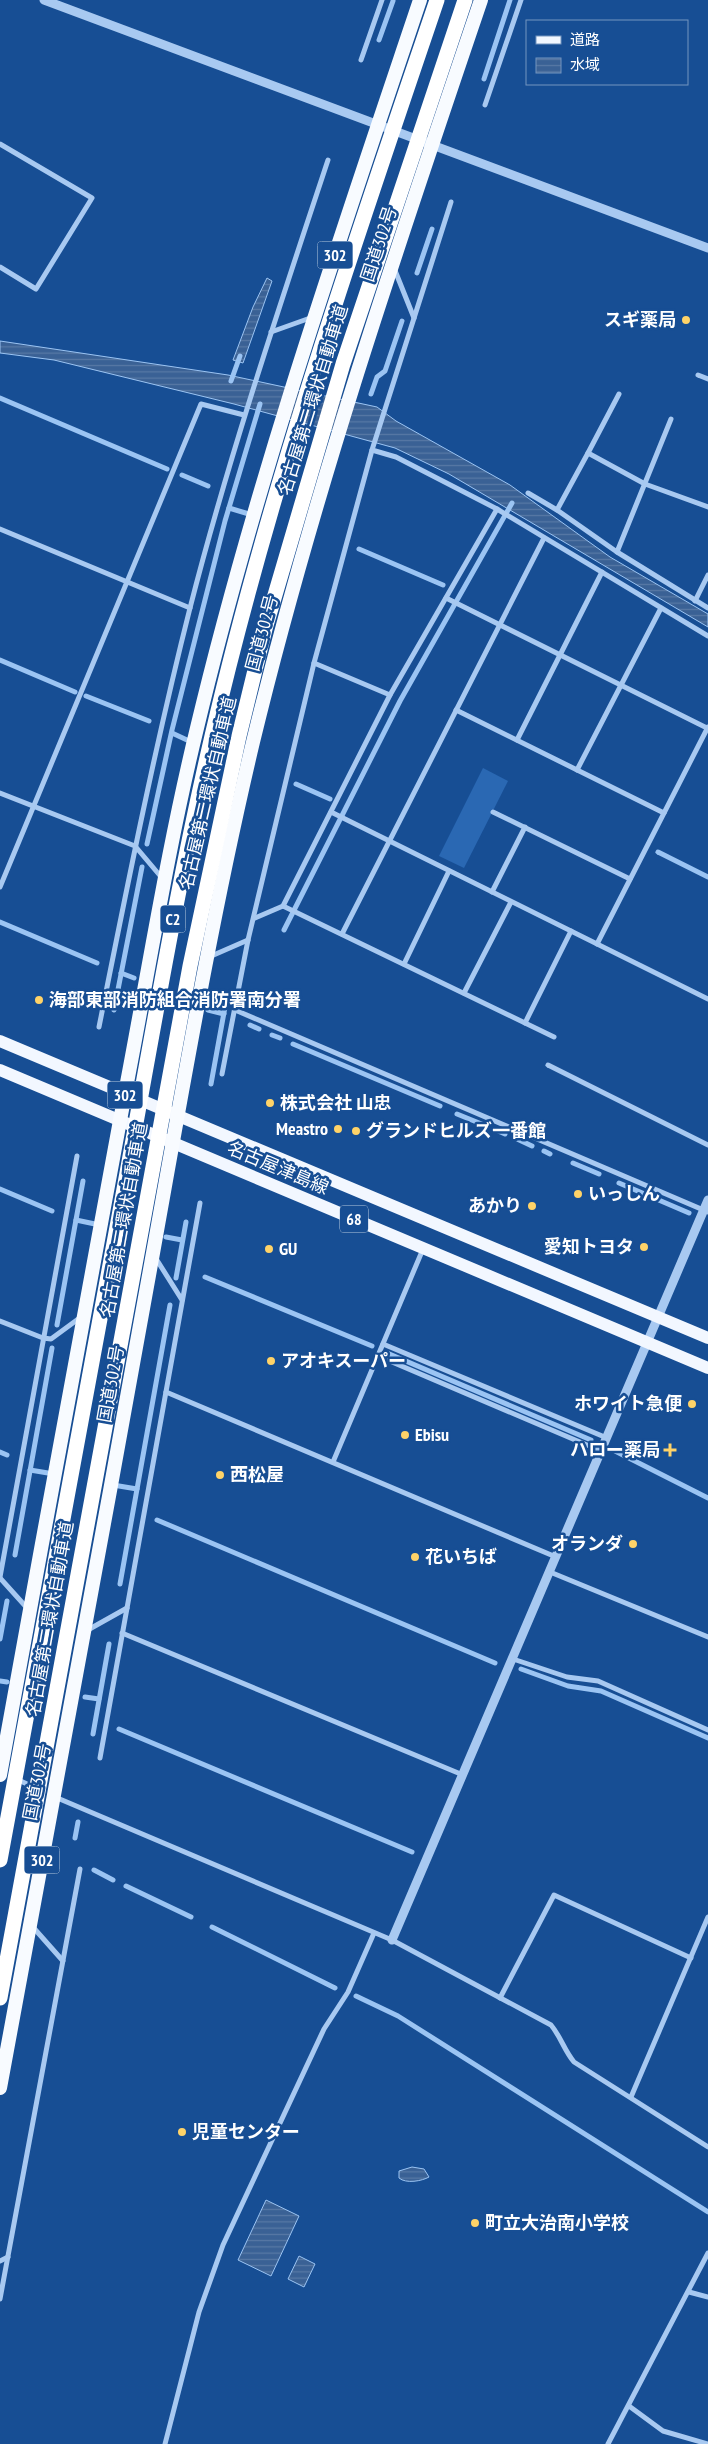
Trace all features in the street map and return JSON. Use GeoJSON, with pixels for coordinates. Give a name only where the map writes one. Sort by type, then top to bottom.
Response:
{"type":"FeatureCollection","features":[{"type":"Feature","properties":{"kind":"highway","name":"302"},"geometry":{"type":"LineString","coordinates":[[0,1772],[164,882],[196,732],[226,612],[280,423],[420,0]]}},
{"type":"Feature","properties":{"kind":"highway","name":"名古屋第二環状自動車道"},"geometry":{"type":"LineString","coordinates":[[0,1860],[165,960],[213,734],[241,622],[274,503],[360,226],[437,0]]}},
{"type":"Feature","properties":{"kind":"highway","name":"名古屋第二環状自動車道"},"geometry":{"type":"LineString","coordinates":[[0,1998],[190,966],[237,746],[268,620],[340,374],[465,0]]}},
{"type":"Feature","properties":{"kind":"highway","name":"国道302号"},"geometry":{"type":"LineString","coordinates":[[0,2088],[208,958],[253,744],[284,623],[336,437],[480,0]]}},
{"type":"Feature","properties":{"kind":"main road","name":"名古屋津島線"},"geometry":{"type":"LineString","coordinates":[[0,1041],[708,1338]]}},
{"type":"Feature","properties":{"kind":"main road","name":"名古屋津島線"},"geometry":{"type":"LineString","coordinates":[[0,1070],[708,1368]]}},
{"type":"Feature","properties":{"kind":"street"},"geometry":{"type":"LineString","coordinates":[[44,0],[377,126],[708,248]]}},
{"type":"Feature","properties":{"kind":"street"},"geometry":{"type":"LineString","coordinates":[[361,60],[382,0]]}},
{"type":"Feature","properties":{"kind":"street"},"geometry":{"type":"LineString","coordinates":[[485,105],[521,0]]}},
{"type":"Feature","properties":{"kind":"street"},"geometry":{"type":"LineString","coordinates":[[0,144],[92,198],[36,289],[0,267]]}},
{"type":"Feature","properties":{"kind":"street"},"geometry":{"type":"LineString","coordinates":[[99,1027],[135,846],[190,608],[244,415],[328,160]]}},
{"type":"Feature","properties":{"kind":"street"},"geometry":{"type":"LineString","coordinates":[[222,1074],[248,940],[255,918],[314,663],[372,450],[451,202]]}},
{"type":"Feature","properties":{"kind":"street"},"geometry":{"type":"LineString","coordinates":[[392,263],[414,318]]}},
{"type":"Feature","properties":{"kind":"street"},"geometry":{"type":"LineString","coordinates":[[271,332],[315,317]]}},
{"type":"Feature","properties":{"kind":"street"},"geometry":{"type":"LineString","coordinates":[[698,375],[708,378]]}},
{"type":"Feature","properties":{"kind":"street"},"geometry":{"type":"LineString","coordinates":[[557,510],[619,394]]}},
{"type":"Feature","properties":{"kind":"street"},"geometry":{"type":"LineString","coordinates":[[0,888],[201,404],[244,415]]}},
{"type":"Feature","properties":{"kind":"street"},"geometry":{"type":"LineString","coordinates":[[617,552],[671,418]]}},
{"type":"Feature","properties":{"kind":"street"},"geometry":{"type":"LineString","coordinates":[[372,450],[396,457],[499,511],[708,636]]}},
{"type":"Feature","properties":{"kind":"street"},"geometry":{"type":"LineString","coordinates":[[588,452],[645,484],[708,507]]}},
{"type":"Feature","properties":{"kind":"street"},"geometry":{"type":"LineString","coordinates":[[528,493],[557,510],[617,552],[708,608]]}},
{"type":"Feature","properties":{"kind":"street"},"geometry":{"type":"LineString","coordinates":[[286,907],[390,695],[449,599],[499,511]]}},
{"type":"Feature","properties":{"kind":"street"},"geometry":{"type":"LineString","coordinates":[[0,529],[190,608]]}},
{"type":"Feature","properties":{"kind":"street"},"geometry":{"type":"LineString","coordinates":[[342,934],[544,538]]}},
{"type":"Feature","properties":{"kind":"street"},"geometry":{"type":"LineString","coordinates":[[517,740],[602,572]]}},
{"type":"Feature","properties":{"kind":"street"},"geometry":{"type":"LineString","coordinates":[[695,601],[708,575]]}},
{"type":"Feature","properties":{"kind":"street"},"geometry":{"type":"LineString","coordinates":[[449,599],[708,727],[597,944]]}},
{"type":"Feature","properties":{"kind":"street"},"geometry":{"type":"LineString","coordinates":[[577,770],[661,608]]}},
{"type":"Feature","properties":{"kind":"street"},"geometry":{"type":"LineString","coordinates":[[314,663],[390,695]]}},
{"type":"Feature","properties":{"kind":"street"},"geometry":{"type":"LineString","coordinates":[[456,710],[664,813]]}},
{"type":"Feature","properties":{"kind":"street"},"geometry":{"type":"LineString","coordinates":[[0,792],[135,846],[164,882]]}},
{"type":"Feature","properties":{"kind":"street"},"geometry":{"type":"LineString","coordinates":[[331,812],[708,999]]}},
{"type":"Feature","properties":{"kind":"street"},"geometry":{"type":"LineString","coordinates":[[493,812],[630,879]]}},
{"type":"Feature","properties":{"kind":"street"},"geometry":{"type":"LineString","coordinates":[[492,892],[525,827]]}},
{"type":"Feature","properties":{"kind":"street"},"geometry":{"type":"LineString","coordinates":[[404,964],[449,871]]}},
{"type":"Feature","properties":{"kind":"street"},"geometry":{"type":"LineString","coordinates":[[464,993],[511,902]]}},
{"type":"Feature","properties":{"kind":"street"},"geometry":{"type":"LineString","coordinates":[[255,918],[286,907],[554,1037]]}},
{"type":"Feature","properties":{"kind":"street"},"geometry":{"type":"LineString","coordinates":[[525,1023],[571,931]]}},
{"type":"Feature","properties":{"kind":"street"},"geometry":{"type":"LineString","coordinates":[[208,958],[248,940]]}},
{"type":"Feature","properties":{"kind":"street"},"geometry":{"type":"LineString","coordinates":[[235,1010],[706,1211]]}},
{"type":"Feature","properties":{"kind":"street"},"geometry":{"type":"LineString","coordinates":[[548,1065],[708,1145]]}},
{"type":"Feature","properties":{"kind":"street"},"geometry":{"type":"LineString","coordinates":[[30,1611],[0,1578],[77,1156]]}},
{"type":"Feature","properties":{"kind":"street"},"geometry":{"type":"LineString","coordinates":[[392,1940],[658,1317],[706,1211],[708,1200]]}},
{"type":"Feature","properties":{"kind":"street"},"geometry":{"type":"LineString","coordinates":[[100,1758],[200,1203]]}},
{"type":"Feature","properties":{"kind":"street"},"geometry":{"type":"LineString","coordinates":[[333,1462],[424,1248]]}},
{"type":"Feature","properties":{"kind":"street"},"geometry":{"type":"LineString","coordinates":[[153,1254],[183,1300]]}},
{"type":"Feature","properties":{"kind":"street"},"geometry":{"type":"LineString","coordinates":[[0,1321],[50,1339],[83,1315]]}},
{"type":"Feature","properties":{"kind":"street"},"geometry":{"type":"LineString","coordinates":[[384,1344],[607,1438]]}},
{"type":"Feature","properties":{"kind":"street"},"geometry":{"type":"LineString","coordinates":[[378,1356],[601,1452]]}},
{"type":"Feature","properties":{"kind":"street"},"geometry":{"type":"LineString","coordinates":[[166,1392],[556,1557]]}},
{"type":"Feature","properties":{"kind":"street"},"geometry":{"type":"LineString","coordinates":[[550,1572],[708,1637]]}},
{"type":"Feature","properties":{"kind":"street"},"geometry":{"type":"LineString","coordinates":[[85,1632],[127,1608]]}},
{"type":"Feature","properties":{"kind":"street"},"geometry":{"type":"LineString","coordinates":[[122,1634],[463,1775]]}},
{"type":"Feature","properties":{"kind":"street"},"geometry":{"type":"LineString","coordinates":[[513,1659],[567,1678],[598,1681],[708,1730]]}},
{"type":"Feature","properties":{"kind":"street"},"geometry":{"type":"LineString","coordinates":[[0,1772],[392,1940],[551,2025],[559,2034],[564,2051],[574,2062],[708,2147]]}},
{"type":"Feature","properties":{"kind":"street"},"geometry":{"type":"LineString","coordinates":[[0,2299],[80,1870]]}},
{"type":"Feature","properties":{"kind":"street"},"geometry":{"type":"LineString","coordinates":[[500,1998],[554,1895],[691,1958]]}},
{"type":"Feature","properties":{"kind":"street"},"geometry":{"type":"LineString","coordinates":[[631,2097],[708,1917]]}},
{"type":"Feature","properties":{"kind":"street"},"geometry":{"type":"LineString","coordinates":[[30,1924],[62,1961]]}},
{"type":"Feature","properties":{"kind":"street"},"geometry":{"type":"LineString","coordinates":[[165,2444],[199,2312],[223,2245],[324,2029],[348,1992],[374,1933]]}},
{"type":"Feature","properties":{"kind":"street"},"geometry":{"type":"LineString","coordinates":[[608,2444],[708,2254]]}},
{"type":"Feature","properties":{"kind":"street"},"geometry":{"type":"LineString","coordinates":[[0,2261],[8,2257]]}},
{"type":"Feature","properties":{"kind":"street"},"geometry":{"type":"LineString","coordinates":[[689,2292],[708,2297]]}},
{"type":"Feature","properties":{"kind":"street"},"geometry":{"type":"LineString","coordinates":[[629,2406],[663,2431],[708,2444]]}},
{"type":"Feature","properties":{"kind":"shaded area"},"geometry":{"type":"Polygon","coordinates":[[[483,768],[508,781],[464,868],[439,856],[483,768]]]}},
{"type":"Feature","properties":{"kind":"water"},"geometry":{"type":"Polygon","coordinates":[[[267,278],[272,281],[243,363],[233,360],[253,307],[267,278]]]}},
{"type":"Feature","properties":{"kind":"water"},"geometry":{"type":"Polygon","coordinates":[[[0,341],[228,375],[377,407],[396,421],[510,485],[610,557],[708,614],[708,627],[449,474],[395,448],[234,404],[54,360],[0,353],[0,341]]]}},
{"type":"Feature","properties":{"kind":"water"},"geometry":{"type":"Polygon","coordinates":[[[412,2167],[424,2169],[429,2177],[414,2181],[406,2181],[399,2178],[399,2171],[412,2167]]]}},
{"type":"Feature","properties":{"kind":"water"},"geometry":{"type":"Polygon","coordinates":[[[266,2200],[299,2216],[271,2276],[238,2260],[266,2200]]]}},
{"type":"Feature","properties":{"kind":"water"},"geometry":{"type":"Polygon","coordinates":[[[299,2256],[315,2264],[304,2287],[288,2279],[299,2256]]]}},
{"type":"Feature","properties":{"kind":"waterway"},"geometry":{"type":"LineString","coordinates":[[484,79],[510,0]]}},
{"type":"Feature","properties":{"kind":"waterway"},"geometry":{"type":"LineString","coordinates":[[379,40],[393,1]]}},
{"type":"Feature","properties":{"kind":"waterway"},"geometry":{"type":"LineString","coordinates":[[417,273],[432,229]]}},
{"type":"Feature","properties":{"kind":"waterway"},"geometry":{"type":"LineString","coordinates":[[371,394],[377,377],[385,371],[402,321]]}},
{"type":"Feature","properties":{"kind":"waterway"},"geometry":{"type":"LineString","coordinates":[[231,381],[240,356]]}},
{"type":"Feature","properties":{"kind":"waterway"},"geometry":{"type":"LineString","coordinates":[[0,398],[167,469]]}},
{"type":"Feature","properties":{"kind":"waterway"},"geometry":{"type":"LineString","coordinates":[[147,844],[172,730],[225,521],[260,404]]}},
{"type":"Feature","properties":{"kind":"waterway"},"geometry":{"type":"LineString","coordinates":[[182,475],[208,486]]}},
{"type":"Feature","properties":{"kind":"waterway"},"geometry":{"type":"LineString","coordinates":[[284,930],[400,701],[512,503]]}},
{"type":"Feature","properties":{"kind":"waterway"},"geometry":{"type":"LineString","coordinates":[[229,508],[249,514]]}},
{"type":"Feature","properties":{"kind":"waterway"},"geometry":{"type":"LineString","coordinates":[[359,549],[443,585]]}},
{"type":"Feature","properties":{"kind":"waterway"},"geometry":{"type":"LineString","coordinates":[[0,660],[75,692]]}},
{"type":"Feature","properties":{"kind":"waterway"},"geometry":{"type":"LineString","coordinates":[[86,696],[149,721]]}},
{"type":"Feature","properties":{"kind":"waterway"},"geometry":{"type":"LineString","coordinates":[[172,733],[187,740]]}},
{"type":"Feature","properties":{"kind":"waterway"},"geometry":{"type":"LineString","coordinates":[[296,784],[330,799]]}},
{"type":"Feature","properties":{"kind":"waterway"},"geometry":{"type":"LineString","coordinates":[[658,852],[708,877]]}},
{"type":"Feature","properties":{"kind":"waterway"},"geometry":{"type":"LineString","coordinates":[[114,1010],[142,867]]}},
{"type":"Feature","properties":{"kind":"waterway"},"geometry":{"type":"LineString","coordinates":[[0,922],[97,963]]}},
{"type":"Feature","properties":{"kind":"waterway"},"geometry":{"type":"LineString","coordinates":[[121,973],[134,978]]}},
{"type":"Feature","properties":{"kind":"waterway"},"geometry":{"type":"LineString","coordinates":[[211,1084],[225,1007]]}},
{"type":"Feature","properties":{"kind":"waterway"},"geometry":{"type":"LineString","coordinates":[[208,1010],[224,1014]]}},
{"type":"Feature","properties":{"kind":"waterway"},"geometry":{"type":"LineString","coordinates":[[250,1025],[259,1029]]}},
{"type":"Feature","properties":{"kind":"waterway"},"geometry":{"type":"LineString","coordinates":[[272,1035],[280,1038]]}},
{"type":"Feature","properties":{"kind":"waterway"},"geometry":{"type":"LineString","coordinates":[[293,1044],[440,1106]]}},
{"type":"Feature","properties":{"kind":"waterway"},"geometry":{"type":"LineString","coordinates":[[457,1114],[484,1125]]}},
{"type":"Feature","properties":{"kind":"waterway"},"geometry":{"type":"LineString","coordinates":[[496,1130],[505,1134]]}},
{"type":"Feature","properties":{"kind":"waterway"},"geometry":{"type":"LineString","coordinates":[[515,1138],[532,1146]]}},
{"type":"Feature","properties":{"kind":"waterway"},"geometry":{"type":"LineString","coordinates":[[544,1151],[550,1154]]}},
{"type":"Feature","properties":{"kind":"waterway"},"geometry":{"type":"LineString","coordinates":[[573,1163],[599,1174]]}},
{"type":"Feature","properties":{"kind":"waterway"},"geometry":{"type":"LineString","coordinates":[[57,1325],[83,1181]]}},
{"type":"Feature","properties":{"kind":"waterway"},"geometry":{"type":"LineString","coordinates":[[619,1183],[689,1213]]}},
{"type":"Feature","properties":{"kind":"waterway"},"geometry":{"type":"LineString","coordinates":[[0,1189],[52,1211]]}},
{"type":"Feature","properties":{"kind":"waterway"},"geometry":{"type":"LineString","coordinates":[[76,1220],[95,1224]]}},
{"type":"Feature","properties":{"kind":"waterway"},"geometry":{"type":"LineString","coordinates":[[176,1278],[186,1222]]}},
{"type":"Feature","properties":{"kind":"waterway"},"geometry":{"type":"LineString","coordinates":[[166,1237],[182,1240]]}},
{"type":"Feature","properties":{"kind":"waterway"},"geometry":{"type":"LineString","coordinates":[[205,1277],[372,1346]]}},
{"type":"Feature","properties":{"kind":"waterway"},"geometry":{"type":"LineString","coordinates":[[120,1584],[170,1305]]}},
{"type":"Feature","properties":{"kind":"waterway"},"geometry":{"type":"LineString","coordinates":[[15,1555],[52,1348]]}},
{"type":"Feature","properties":{"kind":"waterway"},"geometry":{"type":"LineString","coordinates":[[387,1353],[591,1440]]}},
{"type":"Feature","properties":{"kind":"waterway"},"geometry":{"type":"LineString","coordinates":[[615,1451],[708,1498]]}},
{"type":"Feature","properties":{"kind":"waterway"},"geometry":{"type":"LineString","coordinates":[[0,1452],[7,1455]]}},
{"type":"Feature","properties":{"kind":"waterway"},"geometry":{"type":"LineString","coordinates":[[30,1470],[48,1473]]}},
{"type":"Feature","properties":{"kind":"waterway"},"geometry":{"type":"LineString","coordinates":[[113,1485],[137,1489]]}},
{"type":"Feature","properties":{"kind":"waterway"},"geometry":{"type":"LineString","coordinates":[[157,1520],[495,1663]]}},
{"type":"Feature","properties":{"kind":"waterway"},"geometry":{"type":"LineString","coordinates":[[0,1639],[7,1601]]}},
{"type":"Feature","properties":{"kind":"waterway"},"geometry":{"type":"LineString","coordinates":[[93,1734],[109,1644]]}},
{"type":"Feature","properties":{"kind":"waterway"},"geometry":{"type":"LineString","coordinates":[[521,1669],[568,1686],[601,1691],[708,1738]]}},
{"type":"Feature","properties":{"kind":"waterway"},"geometry":{"type":"LineString","coordinates":[[0,1681],[7,1682]]}},
{"type":"Feature","properties":{"kind":"waterway"},"geometry":{"type":"LineString","coordinates":[[85,1697],[99,1699]]}},
{"type":"Feature","properties":{"kind":"waterway"},"geometry":{"type":"LineString","coordinates":[[119,1729],[412,1852]]}},
{"type":"Feature","properties":{"kind":"waterway"},"geometry":{"type":"LineString","coordinates":[[75,1838],[78,1822]]}},
{"type":"Feature","properties":{"kind":"waterway"},"geometry":{"type":"LineString","coordinates":[[94,1870],[113,1880]]}},
{"type":"Feature","properties":{"kind":"waterway"},"geometry":{"type":"LineString","coordinates":[[126,1886],[191,1917]]}},
{"type":"Feature","properties":{"kind":"waterway"},"geometry":{"type":"LineString","coordinates":[[212,1927],[335,1988]]}},
{"type":"Feature","properties":{"kind":"waterway"},"geometry":{"type":"LineString","coordinates":[[356,1996],[398,2016],[708,2212]]}},
{"type":"Feature","properties":{"kind":"place","name":"スギ薬局"},"geometry":{"type":"Point","coordinates":[686,320]}},
{"type":"Feature","properties":{"kind":"place","name":"海部東部消防組合消防署南分署"},"geometry":{"type":"Point","coordinates":[39,1000]}},
{"type":"Feature","properties":{"kind":"place","name":"株式会社 山忠"},"geometry":{"type":"Point","coordinates":[270,1103]}},
{"type":"Feature","properties":{"kind":"place","name":"Meastro"},"geometry":{"type":"Point","coordinates":[338,1129]}},
{"type":"Feature","properties":{"kind":"place","name":"グランドヒルズ一番館"},"geometry":{"type":"Point","coordinates":[356,1131]}},
{"type":"Feature","properties":{"kind":"place","name":"いっしん"},"geometry":{"type":"Point","coordinates":[578,1194]}},
{"type":"Feature","properties":{"kind":"place","name":"あかり"},"geometry":{"type":"Point","coordinates":[532,1206]}},
{"type":"Feature","properties":{"kind":"place","name":"愛知トヨタ"},"geometry":{"type":"Point","coordinates":[644,1247]}},
{"type":"Feature","properties":{"kind":"place","name":"GU"},"geometry":{"type":"Point","coordinates":[269,1249]}},
{"type":"Feature","properties":{"kind":"place","name":"アオキスーパー"},"geometry":{"type":"Point","coordinates":[271,1361]}},
{"type":"Feature","properties":{"kind":"place","name":"ホワイト急便"},"geometry":{"type":"Point","coordinates":[692,1404]}},
{"type":"Feature","properties":{"kind":"place","name":"Ebisu"},"geometry":{"type":"Point","coordinates":[405,1435]}},
{"type":"Feature","properties":{"kind":"place","name":"ハロー薬局"},"geometry":{"type":"Point","coordinates":[670,1450]}},
{"type":"Feature","properties":{"kind":"place","name":"西松屋"},"geometry":{"type":"Point","coordinates":[220,1475]}},
{"type":"Feature","properties":{"kind":"place","name":"オランダ"},"geometry":{"type":"Point","coordinates":[633,1544]}},
{"type":"Feature","properties":{"kind":"place","name":"花いちば"},"geometry":{"type":"Point","coordinates":[415,1557]}},
{"type":"Feature","properties":{"kind":"place","name":"児童センター"},"geometry":{"type":"Point","coordinates":[182,2132]}},
{"type":"Feature","properties":{"kind":"place","name":"町立大治南小学校"},"geometry":{"type":"Point","coordinates":[475,2223]}}]}
